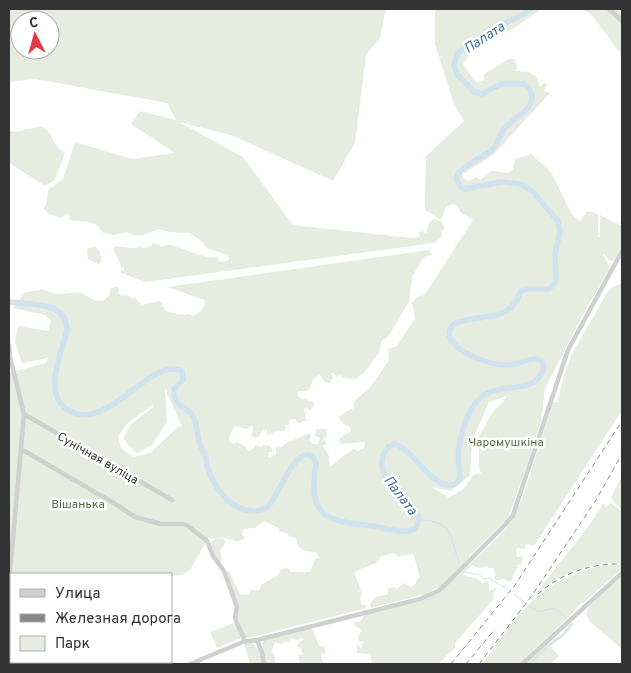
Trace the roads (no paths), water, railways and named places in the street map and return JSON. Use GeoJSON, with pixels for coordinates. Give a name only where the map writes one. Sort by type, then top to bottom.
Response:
{"type":"FeatureCollection","features":[{"type":"Feature","properties":{"kind":"street"},"geometry":{"type":"LineString","coordinates":[[608,9],[622,21]]}},
{"type":"Feature","properties":{"kind":"street"},"geometry":{"type":"LineString","coordinates":[[190,664],[245,641],[257,640],[429,596],[446,584],[513,515],[518,505],[568,350],[622,251]]}},
{"type":"Feature","properties":{"kind":"street"},"geometry":{"type":"LineString","coordinates":[[9,345],[10,357],[24,414],[9,583]]}},
{"type":"Feature","properties":{"kind":"street","name":"Сунічная вуліца"},"geometry":{"type":"LineString","coordinates":[[24,414],[172,500]]}},
{"type":"Feature","properties":{"kind":"street"},"geometry":{"type":"LineString","coordinates":[[21,449],[135,517],[161,524],[188,526],[207,541],[213,556],[224,571],[237,607],[236,621],[245,641]]}},
{"type":"Feature","properties":{"kind":"street"},"geometry":{"type":"LineString","coordinates":[[522,664],[622,573]]}},
{"type":"Feature","properties":{"kind":"street"},"geometry":{"type":"LineString","coordinates":[[257,640],[264,664]]}},
{"type":"Feature","properties":{"kind":"waterway","name":"Палата"},"geometry":{"type":"LineString","coordinates":[[9,302],[46,306],[61,314],[67,331],[55,375],[55,387],[57,397],[62,405],[72,412],[86,415],[101,411],[157,374],[170,369],[182,371],[183,380],[174,389],[175,400],[194,418],[199,443],[206,456],[207,466],[214,483],[225,498],[239,508],[248,511],[266,508],[292,466],[303,456],[309,455],[313,457],[316,464],[315,499],[325,515],[342,522],[394,530],[410,531],[415,529],[419,520],[415,510],[386,477],[382,468],[382,458],[388,447],[395,444],[403,448],[439,482],[447,485],[455,484],[460,479],[458,452],[462,432],[468,416],[477,401],[490,392],[528,385],[540,377],[544,369],[542,361],[538,359],[509,365],[485,361],[461,350],[449,334],[451,328],[456,323],[502,313],[514,304],[521,291],[526,289],[549,289],[556,281],[555,254],[560,231],[558,221],[533,192],[521,184],[501,182],[465,189],[458,183],[457,178],[459,172],[465,167],[493,149],[505,128],[527,109],[532,99],[528,86],[524,84],[502,85],[482,94],[474,92],[457,74],[454,66],[457,54],[473,42],[531,9]]}},
{"type":"Feature","properties":{"kind":"waterway"},"geometry":{"type":"LineString","coordinates":[[419,520],[431,521],[446,527],[452,538],[460,564]]}},
{"type":"Feature","properties":{"kind":"waterway"},"geometry":{"type":"LineString","coordinates":[[465,572],[480,575],[484,579],[489,578],[505,588]]}},
{"type":"Feature","properties":{"kind":"waterway"},"geometry":{"type":"LineString","coordinates":[[514,594],[525,603]]}},
{"type":"Feature","properties":{"kind":"waterway"},"geometry":{"type":"LineString","coordinates":[[528,605],[539,612],[554,609],[567,619]]}},
{"type":"Feature","properties":{"kind":"waterway"},"geometry":{"type":"LineString","coordinates":[[529,664],[553,642],[564,635],[571,624]]}},
{"type":"Feature","properties":{"kind":"railway"},"geometry":{"type":"LineString","coordinates":[[451,664],[515,585],[622,421]]}},
{"type":"Feature","properties":{"kind":"railway"},"geometry":{"type":"LineString","coordinates":[[479,664],[531,597],[596,500],[622,454]]}},
{"type":"Feature","properties":{"kind":"railway"},"geometry":{"type":"LineString","coordinates":[[538,594],[557,580],[577,571],[599,565],[622,564]]}},
{"type":"Feature","properties":{"kind":"railway"},"geometry":{"type":"LineString","coordinates":[[466,664],[495,629]]}},
{"type":"Feature","properties":{"kind":"park label","name":"Чаромушкіна"},"geometry":{"type":"Point","coordinates":[506,442]}},
{"type":"Feature","properties":{"kind":"park label","name":"Вішанька"},"geometry":{"type":"Point","coordinates":[78,504]}}]}
